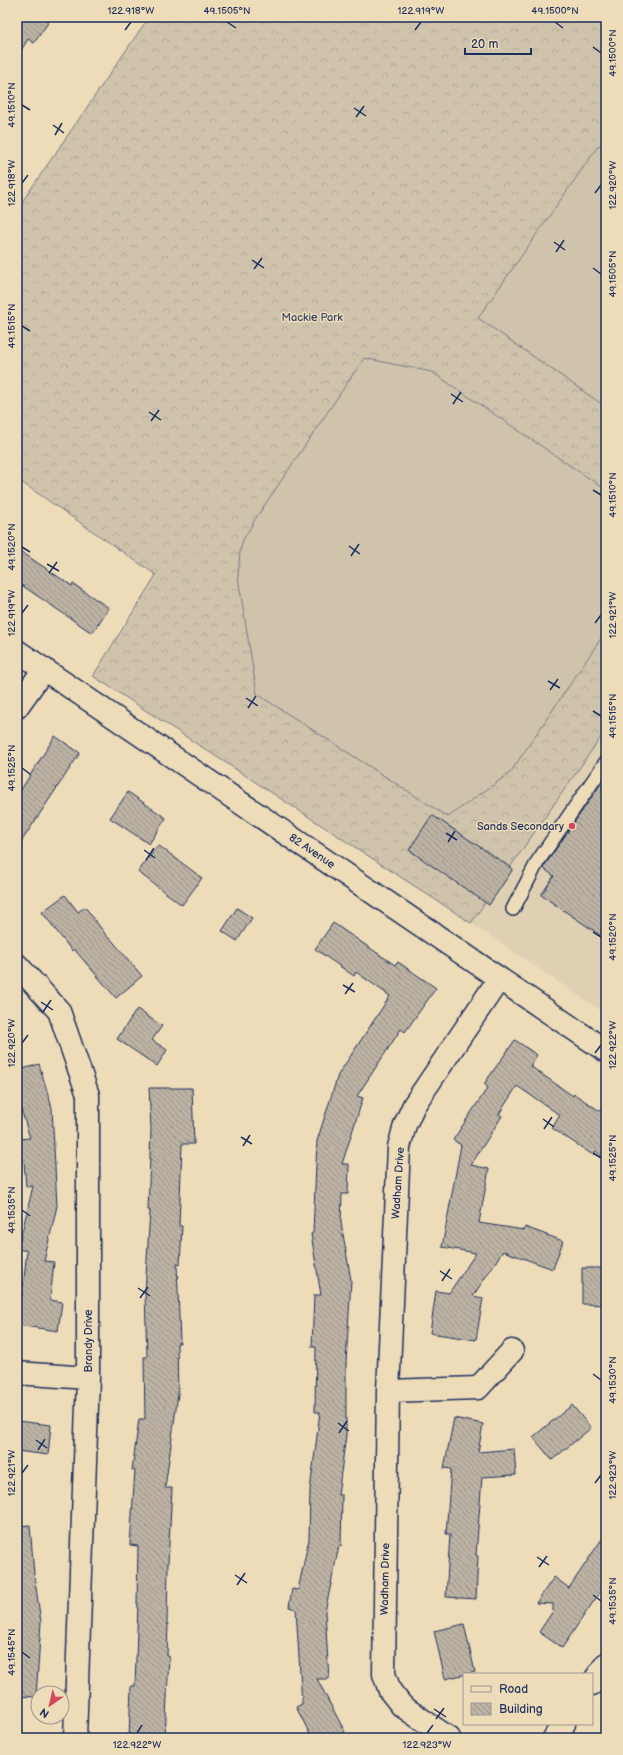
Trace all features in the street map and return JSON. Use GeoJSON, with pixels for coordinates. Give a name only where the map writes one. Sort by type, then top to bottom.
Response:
{"type":"FeatureCollection","features":[{"type":"Feature","properties":{"kind":"street","name":"82 Avenue"},"geometry":{"type":"LineString","coordinates":[[17,651],[606,1051]]}},
{"type":"Feature","properties":{"kind":"street"},"geometry":{"type":"LineString","coordinates":[[17,708],[44,669]]}},
{"type":"Feature","properties":{"kind":"street","name":"Brandy Drive"},"geometry":{"type":"LineString","coordinates":[[17,965],[59,1011],[88,1095],[88,1378],[75,1738]]}},
{"type":"Feature","properties":{"kind":"street","name":"Wadham Drive"},"geometry":{"type":"LineString","coordinates":[[449,1738],[402,1706],[390,1691],[384,1674],[388,1391],[399,1147],[404,1125],[414,1105],[499,979]]}},
{"type":"Feature","properties":{"kind":"street"},"geometry":{"type":"LineString","coordinates":[[388,1391],[478,1388],[512,1351]]}},
{"type":"Feature","properties":{"kind":"street"},"geometry":{"type":"LineString","coordinates":[[17,1373],[88,1378]]}},
{"type":"Feature","properties":{"kind":"street"},"geometry":{"type":"LineString","coordinates":[[593,1683],[606,1664]]}},
{"type":"Feature","properties":{"kind":"street"},"geometry":{"type":"LineString","coordinates":[[554,1738],[563,1725]]}},
{"type":"Feature","properties":{"kind":"lane"},"geometry":{"type":"LineString","coordinates":[[512,909],[538,861],[606,762]]}},
{"type":"Feature","properties":{"kind":"shaded area","name":"Sands Secondary"},"geometry":{"type":"Polygon","coordinates":[[[606,730],[606,1014],[471,923],[606,730]]]}},
{"type":"Feature","properties":{"kind":"green space","name":"Mackie Park"},"geometry":{"type":"Polygon","coordinates":[[[149,17],[606,17],[606,730],[471,923],[93,676],[156,575],[17,479],[17,209],[149,17]]]}},
{"type":"Feature","properties":{"kind":"green space"},"geometry":{"type":"Polygon","coordinates":[[[599,145],[606,150],[606,407],[478,318],[599,145]]]}},
{"type":"Feature","properties":{"kind":"green space"},"geometry":{"type":"Polygon","coordinates":[[[364,358],[432,372],[606,490],[606,631],[510,773],[448,817],[257,694],[238,577],[240,551],[243,540],[256,518],[364,358]]]}},
{"type":"Feature","properties":{"kind":"building"},"geometry":{"type":"Polygon","coordinates":[[[17,17],[52,17],[34,43],[28,39],[17,57],[17,17]]]}},
{"type":"Feature","properties":{"kind":"building"},"geometry":{"type":"Polygon","coordinates":[[[17,549],[72,586],[73,584],[109,608],[92,633],[17,582],[17,549]]]}},
{"type":"Feature","properties":{"kind":"building"},"geometry":{"type":"Polygon","coordinates":[[[55,736],[80,753],[17,848],[17,796],[55,736]]]}},
{"type":"Feature","properties":{"kind":"building"},"geometry":{"type":"Polygon","coordinates":[[[606,776],[606,939],[541,895],[554,876],[543,868],[606,776]]]}},
{"type":"Feature","properties":{"kind":"building"},"geometry":{"type":"Polygon","coordinates":[[[128,792],[166,818],[149,844],[110,818],[128,792]]]}},
{"type":"Feature","properties":{"kind":"building"},"geometry":{"type":"Polygon","coordinates":[[[432,815],[513,869],[489,905],[409,850],[432,815]]]}},
{"type":"Feature","properties":{"kind":"building"},"geometry":{"type":"Polygon","coordinates":[[[158,845],[202,878],[182,905],[138,872],[158,845]]]}},
{"type":"Feature","properties":{"kind":"building"},"geometry":{"type":"Polygon","coordinates":[[[65,895],[78,912],[85,907],[109,939],[110,938],[142,976],[116,998],[74,949],[72,951],[42,912],[65,895]]]}},
{"type":"Feature","properties":{"kind":"building"},"geometry":{"type":"Polygon","coordinates":[[[237,908],[252,918],[237,941],[222,931],[237,908]]]}},
{"type":"Feature","properties":{"kind":"building"},"geometry":{"type":"Polygon","coordinates":[[[333,923],[395,965],[398,962],[436,988],[405,1032],[401,1029],[357,1096],[363,1098],[342,1164],[349,1164],[348,1194],[342,1194],[341,1223],[351,1280],[346,1363],[346,1435],[338,1495],[342,1495],[341,1546],[339,1546],[325,1612],[329,1679],[317,1679],[345,1732],[333,1738],[312,1738],[296,1707],[302,1704],[296,1609],[289,1607],[292,1589],[298,1590],[309,1539],[310,1490],[320,1412],[315,1412],[316,1347],[312,1347],[314,1295],[321,1295],[311,1234],[313,1233],[317,1141],[338,1075],[390,996],[356,972],[354,976],[315,949],[333,923]]]}},
{"type":"Feature","properties":{"kind":"building"},"geometry":{"type":"Polygon","coordinates":[[[137,1009],[162,1026],[152,1040],[167,1050],[157,1066],[117,1039],[137,1009]]]}},
{"type":"Feature","properties":{"kind":"building"},"geometry":{"type":"Polygon","coordinates":[[[515,1040],[537,1055],[530,1066],[573,1096],[574,1094],[606,1115],[606,1161],[596,1151],[593,1155],[552,1128],[560,1115],[517,1086],[499,1114],[502,1116],[471,1165],[489,1169],[479,1223],[524,1230],[525,1227],[563,1241],[553,1269],[503,1251],[473,1296],[483,1298],[476,1340],[430,1333],[436,1291],[449,1293],[476,1253],[442,1247],[461,1145],[453,1140],[488,1087],[484,1084],[515,1040]]]}},
{"type":"Feature","properties":{"kind":"building"},"geometry":{"type":"Polygon","coordinates":[[[39,1064],[52,1108],[57,1206],[44,1261],[54,1262],[50,1300],[62,1302],[58,1331],[17,1325],[17,1295],[22,1296],[27,1251],[18,1249],[33,1186],[26,1187],[24,1161],[17,1161],[17,1139],[30,1138],[17,1096],[17,1071],[39,1064]]]}},
{"type":"Feature","properties":{"kind":"building"},"geometry":{"type":"Polygon","coordinates":[[[149,1088],[192,1088],[194,1144],[182,1144],[179,1226],[182,1226],[180,1265],[177,1264],[180,1343],[177,1343],[178,1394],[165,1488],[172,1488],[168,1563],[167,1656],[169,1656],[165,1738],[129,1738],[131,1686],[135,1686],[138,1604],[138,1546],[130,1545],[135,1470],[132,1470],[139,1419],[145,1419],[144,1357],[147,1357],[145,1293],[150,1210],[148,1210],[151,1129],[149,1088]]]}},
{"type":"Feature","properties":{"kind":"building"},"geometry":{"type":"Polygon","coordinates":[[[582,1268],[606,1268],[606,1305],[582,1304],[582,1268]]]}},
{"type":"Feature","properties":{"kind":"building"},"geometry":{"type":"Polygon","coordinates":[[[572,1405],[591,1428],[552,1460],[533,1437],[572,1405]]]}},
{"type":"Feature","properties":{"kind":"building"},"geometry":{"type":"Polygon","coordinates":[[[454,1418],[483,1424],[478,1452],[514,1449],[516,1475],[482,1477],[476,1555],[478,1556],[476,1599],[446,1597],[450,1534],[446,1534],[451,1469],[444,1468],[454,1418]]]}},
{"type":"Feature","properties":{"kind":"building"},"geometry":{"type":"Polygon","coordinates":[[[17,1421],[51,1425],[48,1455],[17,1451],[17,1421]]]}},
{"type":"Feature","properties":{"kind":"building"},"geometry":{"type":"Polygon","coordinates":[[[30,1525],[34,1574],[41,1622],[37,1685],[30,1685],[30,1697],[17,1696],[17,1526],[30,1525]]]}},
{"type":"Feature","properties":{"kind":"building"},"geometry":{"type":"Polygon","coordinates":[[[606,1533],[606,1583],[562,1648],[539,1632],[553,1611],[553,1604],[536,1603],[554,1577],[569,1588],[606,1533]]]}},
{"type":"Feature","properties":{"kind":"building"},"geometry":{"type":"Polygon","coordinates":[[[464,1624],[475,1672],[463,1673],[463,1675],[445,1679],[434,1631],[464,1624]]]}},
{"type":"Feature","properties":{"kind":"place","name":"Sands Secondary"},"geometry":{"type":"Point","coordinates":[572,826]}}]}
